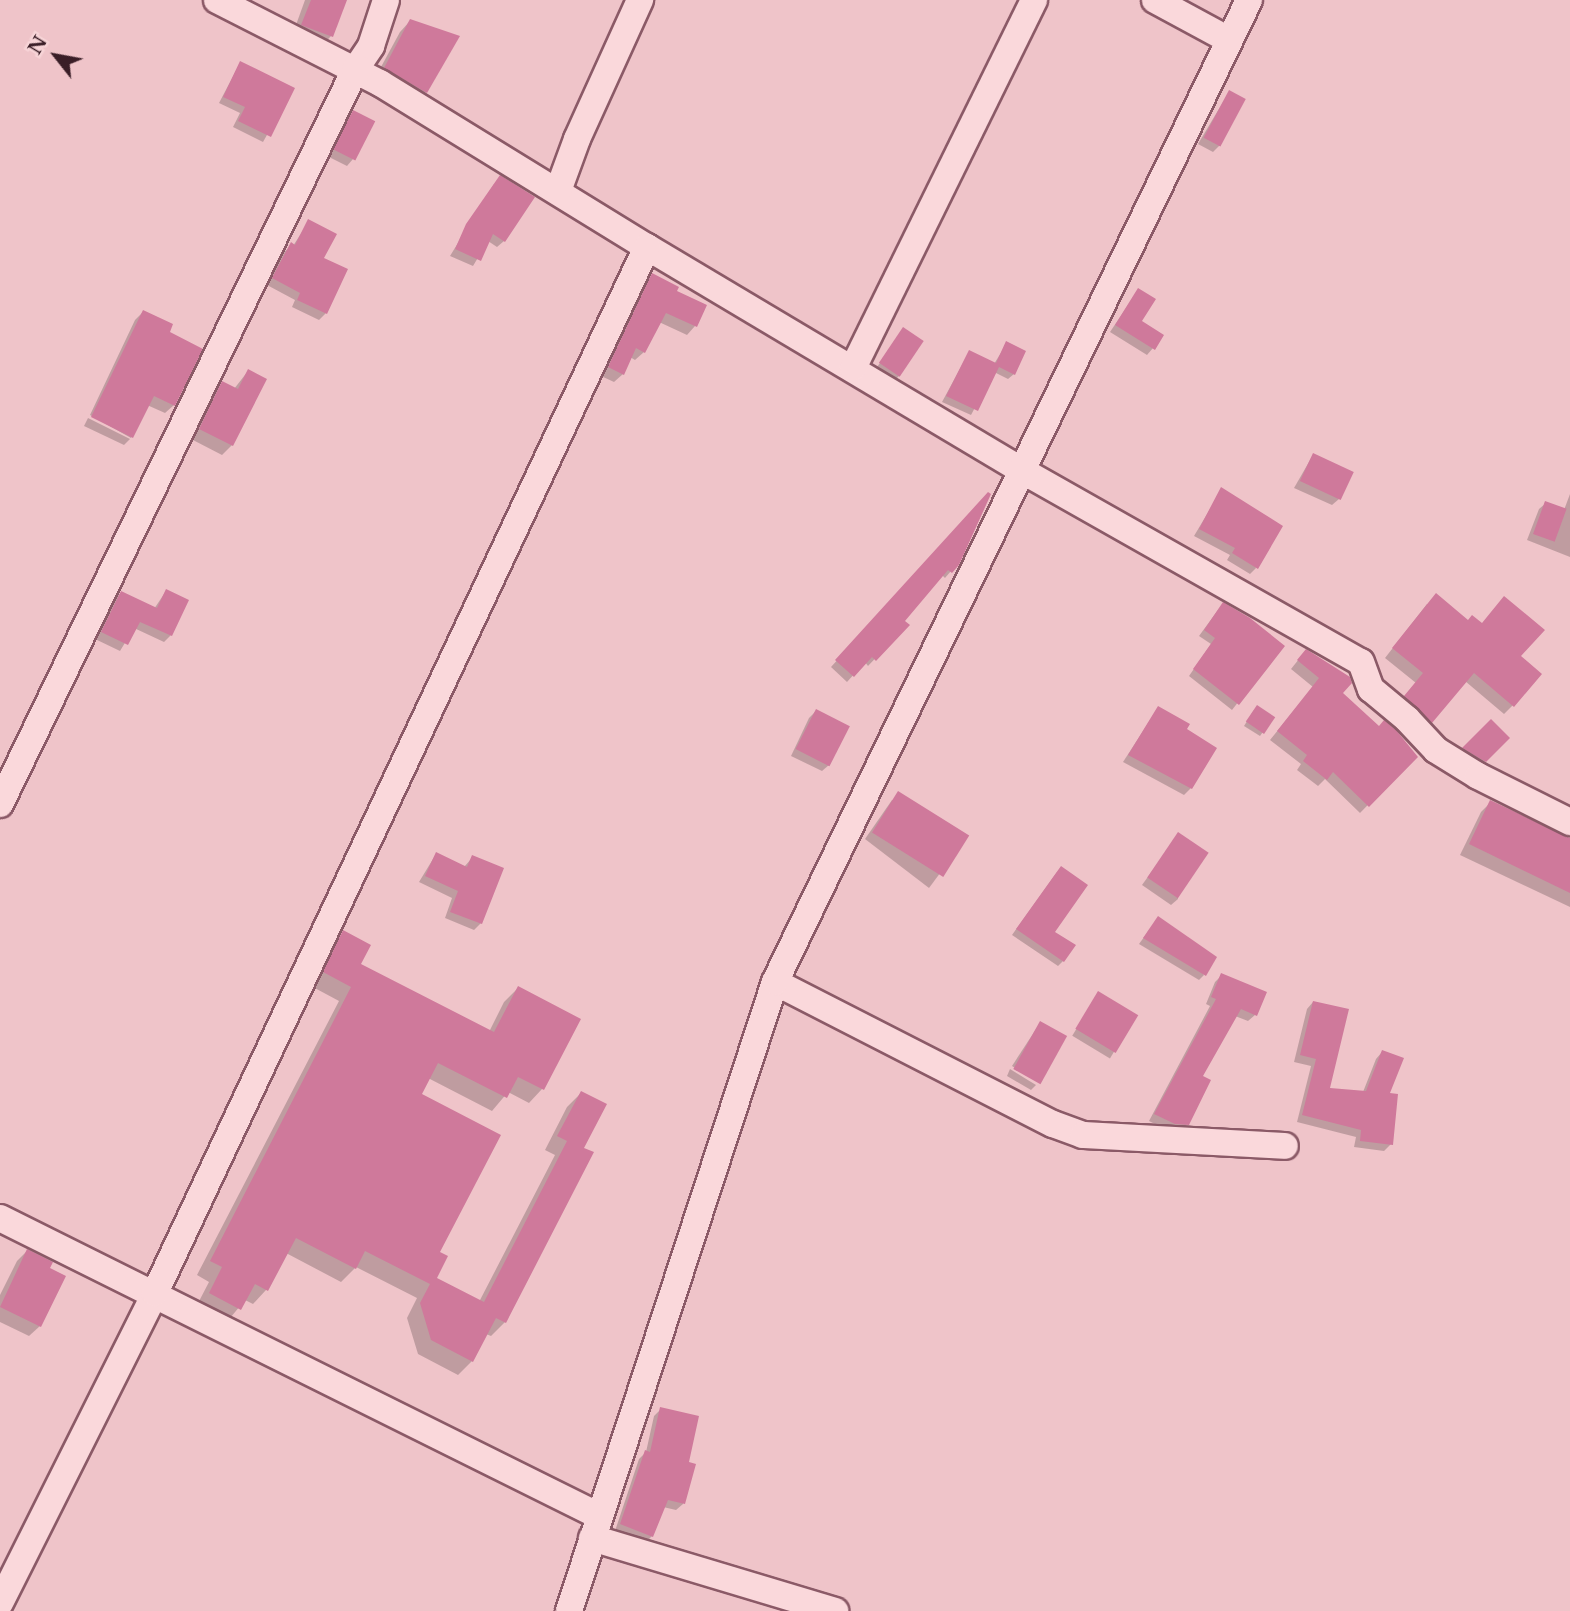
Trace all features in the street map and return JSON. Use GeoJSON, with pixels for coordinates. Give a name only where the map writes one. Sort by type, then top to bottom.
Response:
{"type":"FeatureCollection","features":[{"type":"Feature","properties":{"kind":"street"},"geometry":{"type":"LineString","coordinates":[[217,0],[355,70],[1021,470],[1361,662],[1371,689],[1407,719],[1436,750],[1478,776],[1570,822]]}},
{"type":"Feature","properties":{"kind":"street"},"geometry":{"type":"LineString","coordinates":[[0,804],[355,70],[372,46],[386,0]]}},
{"type":"Feature","properties":{"kind":"street"},"geometry":{"type":"LineString","coordinates":[[558,191],[577,139],[640,0]]}},
{"type":"Feature","properties":{"kind":"street"},"geometry":{"type":"LineString","coordinates":[[853,368],[1034,0]]}},
{"type":"Feature","properties":{"kind":"street"},"geometry":{"type":"LineString","coordinates":[[1154,0],[1229,40]]}},
{"type":"Feature","properties":{"kind":"street"},"geometry":{"type":"LineString","coordinates":[[569,1611],[775,982],[1249,0]]}},
{"type":"Feature","properties":{"kind":"street"},"geometry":{"type":"LineString","coordinates":[[0,1603],[155,1293],[647,247]]}},
{"type":"Feature","properties":{"kind":"street"},"geometry":{"type":"LineString","coordinates":[[775,982],[1053,1124],[1083,1135],[1286,1146]]}},
{"type":"Feature","properties":{"kind":"street"},"geometry":{"type":"LineString","coordinates":[[0,1218],[155,1293],[595,1527],[835,1611]]}},
{"type":"Feature","properties":{"kind":"building"},"geometry":{"type":"Polygon","coordinates":[[[311,0],[347,0],[333,37],[301,25],[311,0]]]}},
{"type":"Feature","properties":{"kind":"building"},"geometry":{"type":"Polygon","coordinates":[[[410,19],[460,36],[427,93],[384,68],[410,19]]]}},
{"type":"Feature","properties":{"kind":"building"},"geometry":{"type":"Polygon","coordinates":[[[240,61],[295,88],[271,137],[238,121],[245,107],[223,97],[240,61]]]}},
{"type":"Feature","properties":{"kind":"building"},"geometry":{"type":"Polygon","coordinates":[[[1229,90],[1246,99],[1220,147],[1204,138],[1229,90]]]}},
{"type":"Feature","properties":{"kind":"building"},"geometry":{"type":"Polygon","coordinates":[[[353,110],[375,121],[355,161],[333,149],[353,110]]]}},
{"type":"Feature","properties":{"kind":"building"},"geometry":{"type":"Polygon","coordinates":[[[500,175],[535,197],[505,242],[493,234],[481,261],[455,249],[466,224],[500,175]]]}},
{"type":"Feature","properties":{"kind":"building"},"geometry":{"type":"Polygon","coordinates":[[[308,219],[337,234],[324,258],[348,269],[327,314],[297,300],[300,293],[272,278],[291,242],[295,245],[308,219]]]}},
{"type":"Feature","properties":{"kind":"building"},"geometry":{"type":"Polygon","coordinates":[[[652,273],[679,287],[677,291],[707,305],[697,327],[666,313],[645,353],[636,348],[624,375],[608,367],[652,273]]]}},
{"type":"Feature","properties":{"kind":"building"},"geometry":{"type":"Polygon","coordinates":[[[1138,288],[1156,299],[1142,321],[1164,335],[1155,350],[1115,325],[1138,288]]]}},
{"type":"Feature","properties":{"kind":"building"},"geometry":{"type":"Polygon","coordinates":[[[143,310],[173,324],[170,332],[203,349],[175,406],[154,396],[133,438],[91,417],[143,310]]]}},
{"type":"Feature","properties":{"kind":"building"},"geometry":{"type":"Polygon","coordinates":[[[903,327],[924,341],[900,377],[879,363],[903,327]]]}},
{"type":"Feature","properties":{"kind":"building"},"geometry":{"type":"Polygon","coordinates":[[[1006,341],[1026,351],[1015,375],[999,367],[978,411],[946,396],[969,350],[996,363],[1006,341]]]}},
{"type":"Feature","properties":{"kind":"building"},"geometry":{"type":"Polygon","coordinates":[[[248,369],[267,379],[233,446],[199,429],[222,381],[238,389],[248,369]]]}},
{"type":"Feature","properties":{"kind":"building"},"geometry":{"type":"Polygon","coordinates":[[[1313,453],[1354,472],[1341,500],[1300,481],[1313,453]]]}},
{"type":"Feature","properties":{"kind":"building"},"geometry":{"type":"Polygon","coordinates":[[[1221,487],[1283,526],[1258,569],[1232,553],[1235,548],[1199,529],[1221,487]]]}},
{"type":"Feature","properties":{"kind":"building"},"geometry":{"type":"Polygon","coordinates":[[[988,492],[991,494],[959,565],[952,573],[948,570],[905,621],[910,625],[876,661],[872,657],[854,677],[835,660],[988,492]]]}},
{"type":"Feature","properties":{"kind":"building"},"geometry":{"type":"Polygon","coordinates":[[[1545,501],[1567,509],[1555,542],[1533,534],[1545,501]]]}},
{"type":"Feature","properties":{"kind":"building"},"geometry":{"type":"Polygon","coordinates":[[[166,589],[189,600],[172,636],[140,622],[128,645],[101,632],[121,591],[157,608],[166,589]]]}},
{"type":"Feature","properties":{"kind":"building"},"geometry":{"type":"Polygon","coordinates":[[[1436,593],[1468,620],[1472,615],[1482,623],[1504,596],[1545,630],[1521,656],[1542,674],[1514,707],[1474,673],[1432,723],[1404,696],[1423,673],[1392,648],[1436,593]]]}},
{"type":"Feature","properties":{"kind":"building"},"geometry":{"type":"Polygon","coordinates":[[[1223,602],[1250,618],[1285,646],[1239,705],[1193,669],[1215,638],[1204,630],[1223,602]]]}},
{"type":"Feature","properties":{"kind":"building"},"geometry":{"type":"Polygon","coordinates":[[[1306,649],[1350,677],[1352,683],[1343,693],[1379,726],[1384,720],[1396,730],[1418,757],[1369,807],[1333,772],[1327,780],[1303,761],[1307,755],[1277,731],[1319,678],[1297,660],[1306,649]]]}},
{"type":"Feature","properties":{"kind":"building"},"geometry":{"type":"Polygon","coordinates":[[[1257,705],[1275,717],[1264,734],[1246,722],[1257,705]]]}},
{"type":"Feature","properties":{"kind":"building"},"geometry":{"type":"Polygon","coordinates":[[[1158,706],[1190,724],[1187,729],[1217,748],[1192,789],[1128,755],[1158,706]]]}},
{"type":"Feature","properties":{"kind":"building"},"geometry":{"type":"Polygon","coordinates":[[[816,709],[850,726],[829,766],[796,749],[816,709]]]}},
{"type":"Feature","properties":{"kind":"building"},"geometry":{"type":"Polygon","coordinates":[[[1491,719],[1510,738],[1486,762],[1462,748],[1491,719]]]}},
{"type":"Feature","properties":{"kind":"building"},"geometry":{"type":"Polygon","coordinates":[[[898,791],[969,836],[943,877],[872,833],[898,791]]]}},
{"type":"Feature","properties":{"kind":"building"},"geometry":{"type":"Polygon","coordinates":[[[1490,800],[1570,838],[1570,893],[1469,844],[1490,800]]]}},
{"type":"Feature","properties":{"kind":"building"},"geometry":{"type":"Polygon","coordinates":[[[1178,832],[1209,853],[1178,898],[1147,878],[1178,832]]]}},
{"type":"Feature","properties":{"kind":"building"},"geometry":{"type":"Polygon","coordinates":[[[436,852],[467,867],[472,855],[504,868],[482,924],[450,912],[458,891],[425,876],[436,852]]]}},
{"type":"Feature","properties":{"kind":"building"},"geometry":{"type":"Polygon","coordinates":[[[1061,866],[1088,885],[1055,932],[1076,945],[1064,962],[1016,929],[1061,866]]]}},
{"type":"Feature","properties":{"kind":"building"},"geometry":{"type":"Polygon","coordinates":[[[1158,916],[1217,957],[1206,976],[1143,938],[1158,916]]]}},
{"type":"Feature","properties":{"kind":"building"},"geometry":{"type":"Polygon","coordinates":[[[343,930],[371,945],[361,964],[494,1032],[518,986],[581,1019],[544,1090],[518,1077],[507,1098],[438,1063],[422,1094],[501,1135],[440,1252],[448,1256],[437,1278],[484,1302],[567,1141],[557,1136],[581,1091],[607,1104],[584,1148],[594,1152],[506,1323],[496,1318],[473,1362],[431,1340],[420,1303],[430,1284],[365,1251],[356,1269],[296,1238],[268,1291],[255,1284],[241,1310],[209,1293],[222,1267],[210,1261],[351,987],[323,972],[343,930]]]}},
{"type":"Feature","properties":{"kind":"building"},"geometry":{"type":"Polygon","coordinates":[[[1221,973],[1267,992],[1257,1016],[1241,1009],[1203,1076],[1211,1080],[1189,1125],[1175,1124],[1154,1114],[1216,999],[1211,997],[1221,973]]]}},
{"type":"Feature","properties":{"kind":"building"},"geometry":{"type":"Polygon","coordinates":[[[1098,991],[1138,1015],[1116,1053],[1075,1029],[1098,991]]]}},
{"type":"Feature","properties":{"kind":"building"},"geometry":{"type":"Polygon","coordinates":[[[1313,1001],[1349,1009],[1330,1088],[1366,1091],[1382,1050],[1404,1058],[1390,1093],[1398,1094],[1393,1145],[1360,1141],[1361,1130],[1302,1115],[1316,1059],[1300,1055],[1313,1001]]]}},
{"type":"Feature","properties":{"kind":"building"},"geometry":{"type":"Polygon","coordinates":[[[1040,1021],[1067,1036],[1040,1084],[1013,1069],[1040,1021]]]}},
{"type":"Feature","properties":{"kind":"building"},"geometry":{"type":"Polygon","coordinates":[[[27,1249],[53,1262],[50,1268],[66,1276],[41,1327],[0,1307],[27,1249]]]}},
{"type":"Feature","properties":{"kind":"building"},"geometry":{"type":"Polygon","coordinates":[[[660,1407],[699,1416],[689,1462],[696,1464],[685,1504],[668,1500],[653,1537],[620,1524],[645,1450],[650,1452],[660,1407]]]}}]}
